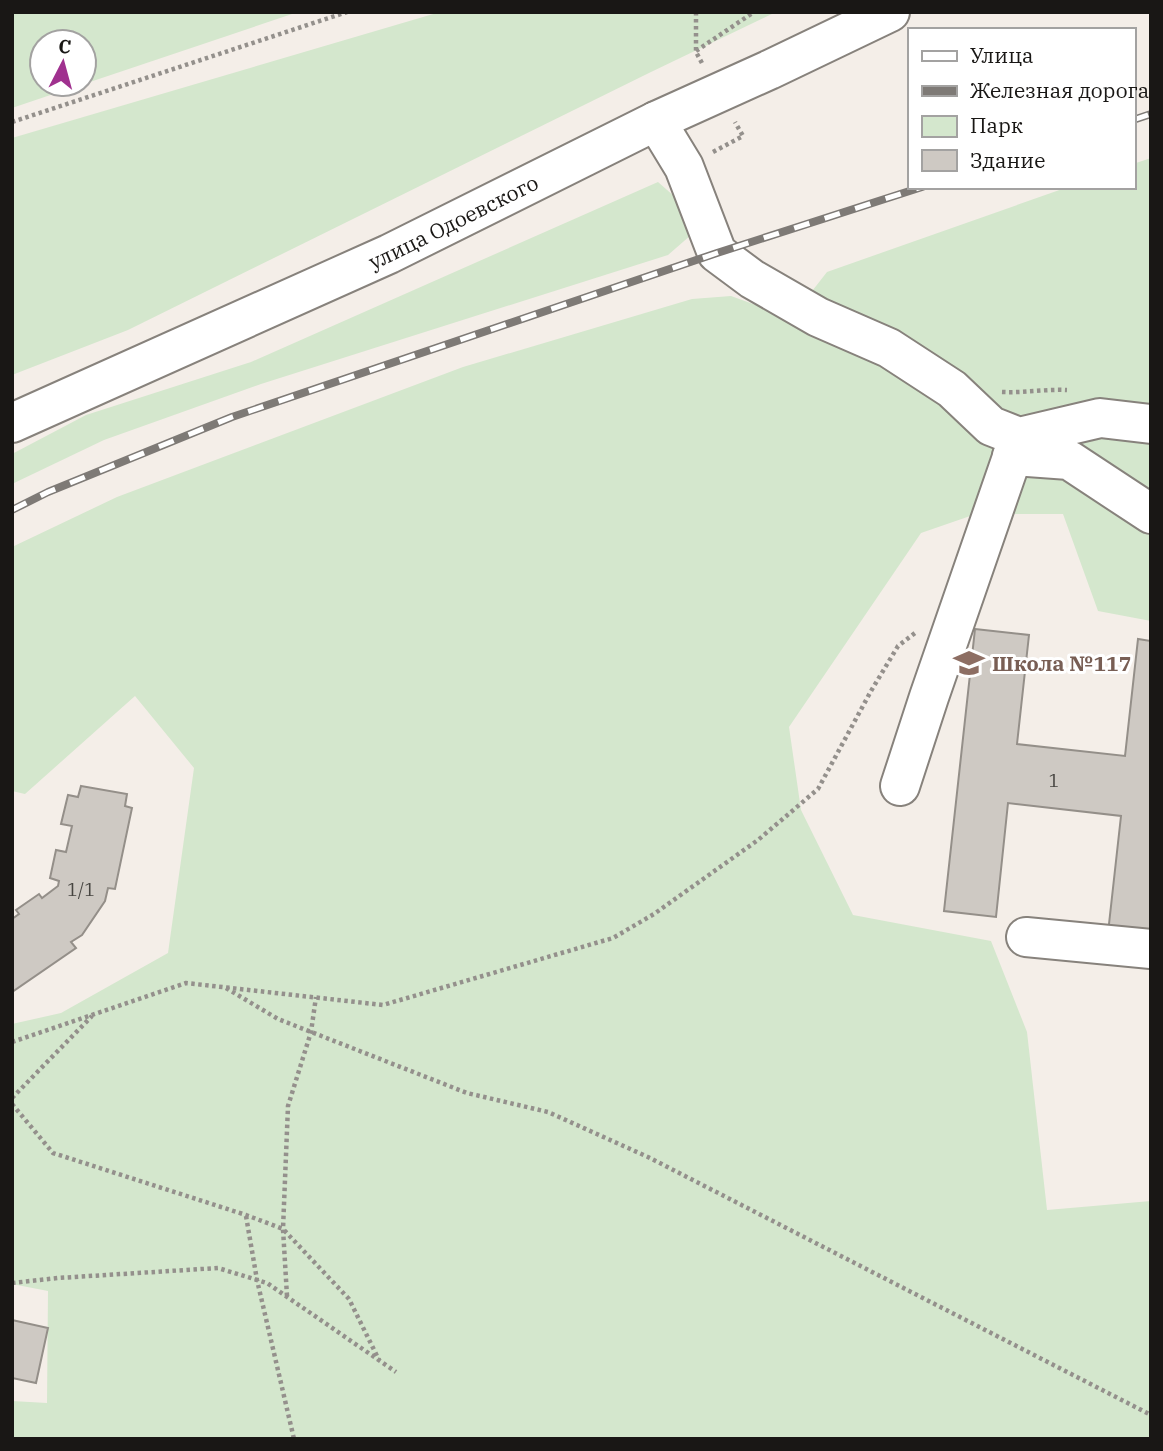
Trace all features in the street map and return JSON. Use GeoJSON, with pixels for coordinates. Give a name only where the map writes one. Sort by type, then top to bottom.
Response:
{"type":"FeatureCollection","features":[{"type":"Feature","properties":{"kind":"street","name":"улица Одоевского"},"geometry":{"type":"LineString","coordinates":[[12,423],[389,254],[656,121],[890,12]]}},
{"type":"Feature","properties":{"kind":"street"},"geometry":{"type":"LineString","coordinates":[[656,121],[684,167],[717,253],[752,279],[818,317],[888,348],[952,389],[1016,447],[1069,460],[1151,514]]}},
{"type":"Feature","properties":{"kind":"street"},"geometry":{"type":"LineString","coordinates":[[1016,447],[1100,418],[1151,424]]}},
{"type":"Feature","properties":{"kind":"street"},"geometry":{"type":"LineString","coordinates":[[900,786],[1016,447]]}},
{"type":"Feature","properties":{"kind":"street"},"geometry":{"type":"LineString","coordinates":[[1026,937],[1151,949]]}},
{"type":"Feature","properties":{"kind":"path"},"geometry":{"type":"LineString","coordinates":[[12,122],[347,12]]}},
{"type":"Feature","properties":{"kind":"path"},"geometry":{"type":"LineString","coordinates":[[696,12],[696,51],[699,58]]}},
{"type":"Feature","properties":{"kind":"path"},"geometry":{"type":"LineString","coordinates":[[696,51],[754,12]]}},
{"type":"Feature","properties":{"kind":"path"},"geometry":{"type":"LineString","coordinates":[[12,1042],[186,983],[383,1005],[613,938],[654,914],[758,840],[818,789],[898,646],[923,626],[959,609]]}},
{"type":"Feature","properties":{"kind":"path"},"geometry":{"type":"LineString","coordinates":[[223,986],[278,1019],[467,1093],[548,1112],[636,1152],[1151,1415]]}},
{"type":"Feature","properties":{"kind":"path"},"geometry":{"type":"LineString","coordinates":[[287,1297],[283,1229],[288,1106],[311,1032],[316,997]]}},
{"type":"Feature","properties":{"kind":"path"},"geometry":{"type":"LineString","coordinates":[[12,1098],[93,1015]]}},
{"type":"Feature","properties":{"kind":"path"},"geometry":{"type":"LineString","coordinates":[[12,1104],[53,1153],[283,1229],[349,1299],[379,1360]]}},
{"type":"Feature","properties":{"kind":"path"},"geometry":{"type":"LineString","coordinates":[[246,1215],[257,1280],[294,1439]]}},
{"type":"Feature","properties":{"kind":"path"},"geometry":{"type":"LineString","coordinates":[[12,1283],[218,1268],[267,1283],[396,1372]]}},
{"type":"Feature","properties":{"kind":"green space"},"geometry":{"type":"Polygon","coordinates":[[[12,12],[298,12],[98,79],[98,28],[28,28],[28,98],[42,98],[12,108],[12,12]]]}},
{"type":"Feature","properties":{"kind":"green space"},"geometry":{"type":"Polygon","coordinates":[[[440,12],[776,12],[128,330],[12,375],[12,138],[440,12]]]}},
{"type":"Feature","properties":{"kind":"green space"},"geometry":{"type":"Polygon","coordinates":[[[1151,158],[1151,621],[1098,611],[1063,514],[976,514],[921,533],[789,727],[801,810],[853,915],[991,941],[1027,1032],[1047,1210],[1151,1201],[1151,1439],[12,1439],[12,1401],[47,1403],[48,1291],[12,1284],[12,1024],[61,1013],[168,953],[194,768],[135,696],[25,794],[12,791],[12,547],[117,497],[463,367],[692,299],[731,296],[791,318],[827,272],[1062,189],[1135,189],[1135,163],[1151,158]]]}},
{"type":"Feature","properties":{"kind":"green space"},"geometry":{"type":"Polygon","coordinates":[[[658,182],[691,211],[691,235],[668,255],[261,384],[104,440],[12,484],[12,454],[86,415],[251,362],[658,182]]]}},
{"type":"Feature","properties":{"kind":"building"},"geometry":{"type":"Polygon","coordinates":[[[975,629],[1029,635],[1017,744],[1125,756],[1138,639],[1151,641],[1151,937],[1108,933],[1121,816],[1008,803],[996,917],[944,911],[975,629]]]}},
{"type":"Feature","properties":{"kind":"building"},"geometry":{"type":"Polygon","coordinates":[[[81,786],[127,794],[125,806],[132,808],[115,889],[108,888],[105,901],[82,935],[71,942],[76,948],[12,992],[12,919],[19,914],[16,910],[39,894],[42,898],[58,886],[59,881],[50,878],[56,850],[66,852],[72,826],[61,824],[68,795],[78,797],[81,786]]]}},
{"type":"Feature","properties":{"kind":"building"},"geometry":{"type":"Polygon","coordinates":[[[12,1320],[48,1328],[36,1383],[12,1378],[12,1320]]]}},
{"type":"Feature","properties":{"kind":"railway"},"geometry":{"type":"LineString","coordinates":[[1135,119],[1151,114]]}},
{"type":"Feature","properties":{"kind":"railway"},"geometry":{"type":"LineString","coordinates":[[12,510],[48,492],[232,417],[717,253],[916,189]]}},
{"type":"Feature","properties":{"kind":"place","name":"Школа №117"},"geometry":{"type":"Point","coordinates":[969,663]}}]}
